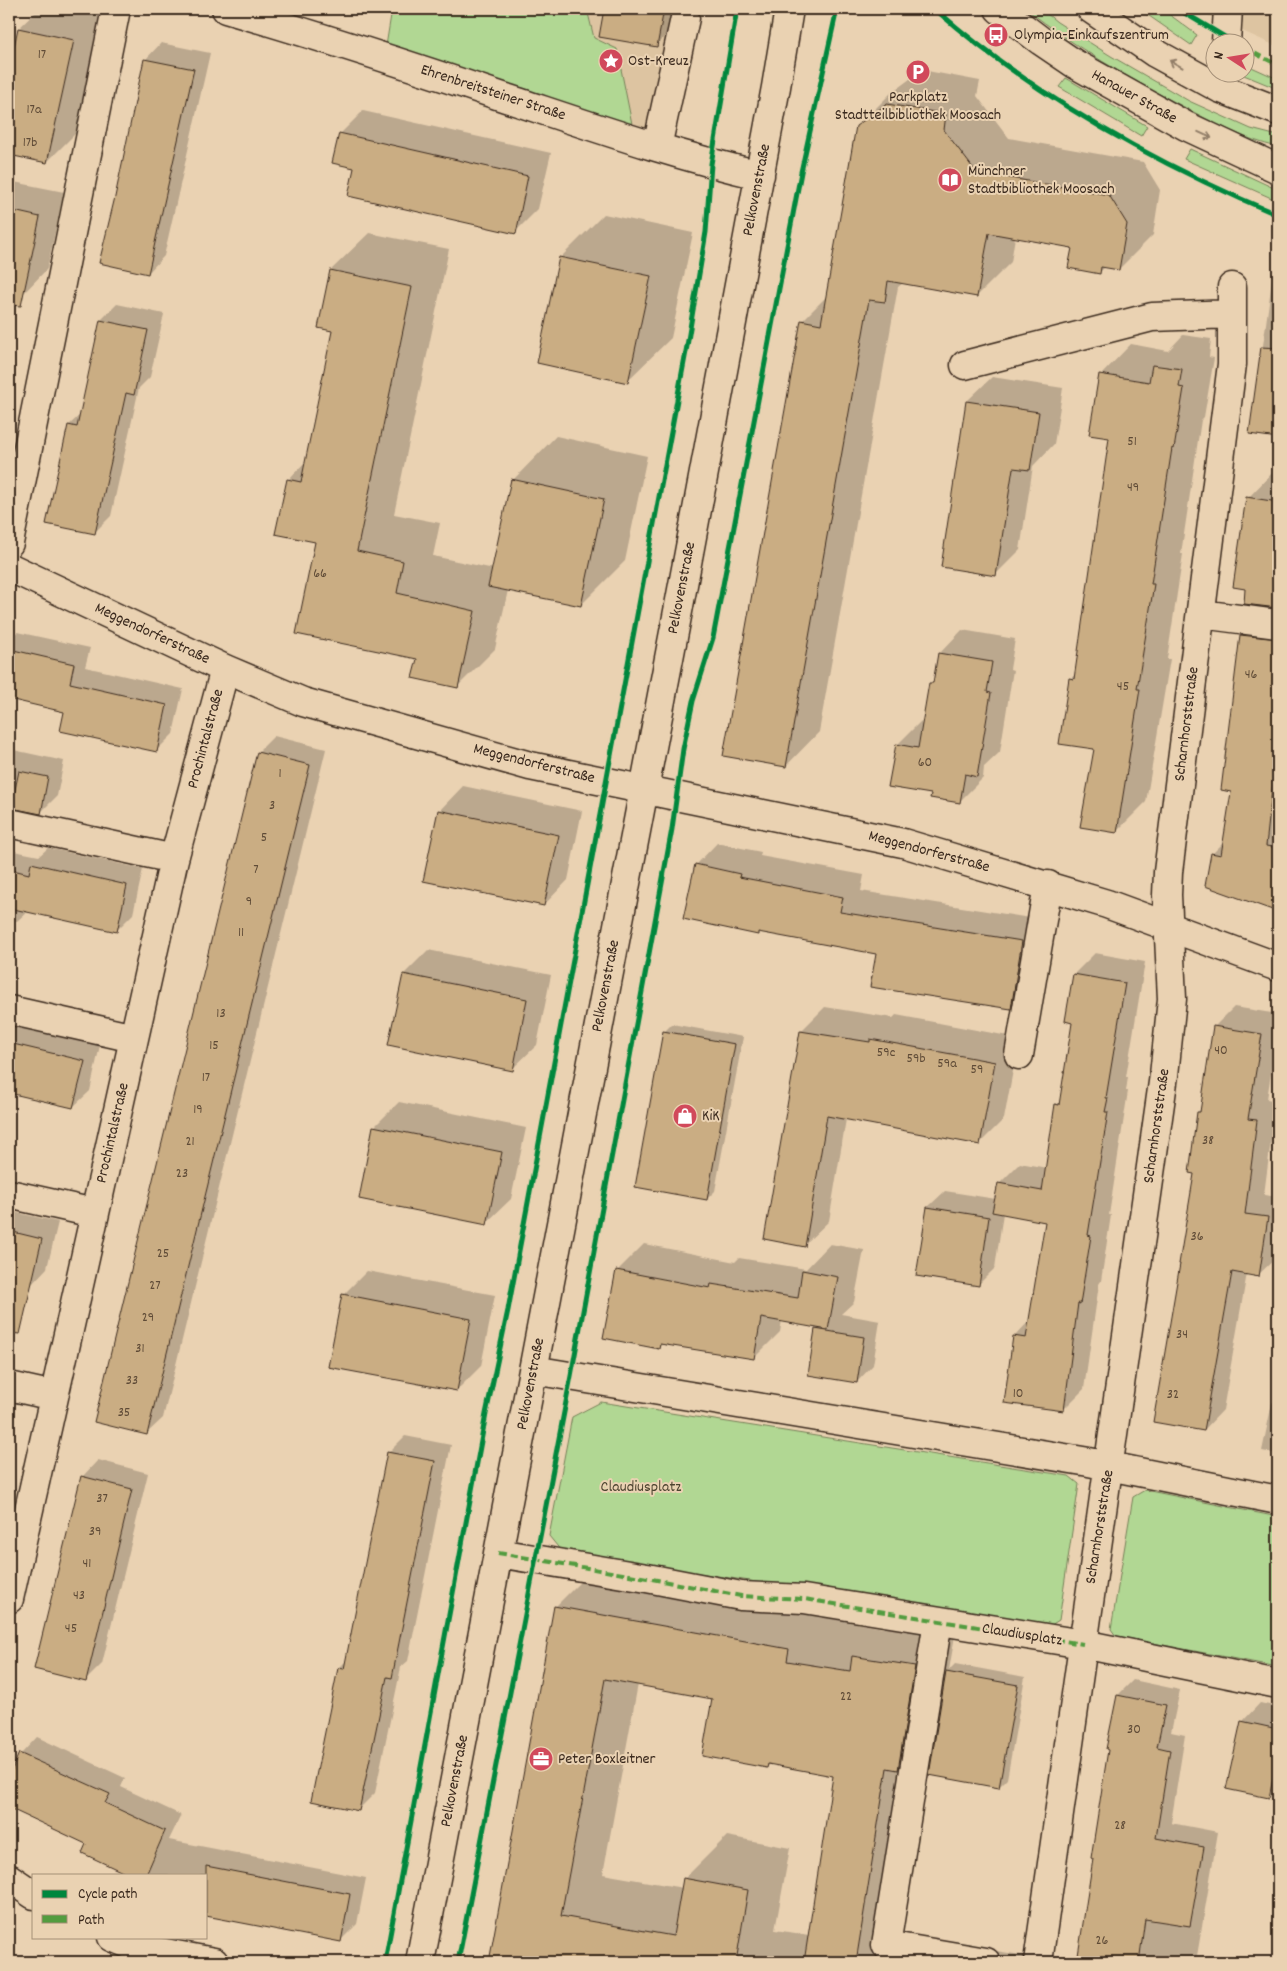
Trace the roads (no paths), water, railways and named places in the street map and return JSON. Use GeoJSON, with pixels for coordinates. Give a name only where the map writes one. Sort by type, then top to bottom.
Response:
{"type":"FeatureCollection","features":[{"type":"Feature","properties":{"kind":"street"},"geometry":{"type":"LineString","coordinates":[[9,543],[116,9]]}},
{"type":"Feature","properties":{"kind":"street","name":"Ehrenbreitsteiner Straße"},"geometry":{"type":"LineString","coordinates":[[226,9],[344,44],[711,164],[760,175]]}},
{"type":"Feature","properties":{"kind":"street","name":"Pelkovenstraße"},"geometry":{"type":"LineString","coordinates":[[420,1962],[644,790],[760,175],[789,9]]}},
{"type":"Feature","properties":{"kind":"street","name":"Hanauer Straße"},"geometry":{"type":"LineString","coordinates":[[999,9],[1075,64],[1186,126],[1278,169]]}},
{"type":"Feature","properties":{"kind":"street"},"geometry":{"type":"LineString","coordinates":[[1091,9],[1155,53],[1204,73]]}},
{"type":"Feature","properties":{"kind":"street"},"geometry":{"type":"LineString","coordinates":[[1227,32],[1228,9]]}},
{"type":"Feature","properties":{"kind":"street"},"geometry":{"type":"LineString","coordinates":[[658,147],[685,18]]}},
{"type":"Feature","properties":{"kind":"street"},"geometry":{"type":"LineString","coordinates":[[1224,82],[1278,111]]}},
{"type":"Feature","properties":{"kind":"street","name":"Scharnhorststraße"},"geometry":{"type":"LineString","coordinates":[[964,365],[1152,317],[1232,300],[1232,364],[1168,872],[1172,999],[1164,1074],[1038,1962]]}},
{"type":"Feature","properties":{"kind":"street","name":"Meggendorferstraße"},"geometry":{"type":"LineString","coordinates":[[9,567],[225,669],[302,702],[530,766],[903,843],[1048,885],[1169,926],[1278,968]]}},
{"type":"Feature","properties":{"kind":"street"},"geometry":{"type":"LineString","coordinates":[[1201,614],[1278,624]]}},
{"type":"Feature","properties":{"kind":"street","name":"Prochintalstraße"},"geometry":{"type":"LineString","coordinates":[[11,1582],[174,859],[225,669]]}},
{"type":"Feature","properties":{"kind":"street"},"geometry":{"type":"LineString","coordinates":[[9,822],[174,859]]}},
{"type":"Feature","properties":{"kind":"street"},"geometry":{"type":"LineString","coordinates":[[1019,1055],[1048,885]]}},
{"type":"Feature","properties":{"kind":"street"},"geometry":{"type":"LineString","coordinates":[[9,1010],[134,1038]]}},
{"type":"Feature","properties":{"kind":"street"},"geometry":{"type":"LineString","coordinates":[[9,1194],[94,1213]]}},
{"type":"Feature","properties":{"kind":"street"},"geometry":{"type":"LineString","coordinates":[[533,1370],[1109,1466],[1278,1500]]}},
{"type":"Feature","properties":{"kind":"street"},"geometry":{"type":"LineString","coordinates":[[9,1386],[54,1396]]}},
{"type":"Feature","properties":{"kind":"street","name":"Claudiusplatz"},"geometry":{"type":"LineString","coordinates":[[498,1553],[742,1596],[804,1599],[1083,1644],[1278,1684]]}},
{"type":"Feature","properties":{"kind":"street"},"geometry":{"type":"LineString","coordinates":[[938,1621],[886,1945],[986,1962]]}},
{"type":"Feature","properties":{"kind":"street"},"geometry":{"type":"LineString","coordinates":[[9,1878],[32,1894]]}},
{"type":"Feature","properties":{"kind":"street"},"geometry":{"type":"LineString","coordinates":[[114,1938],[138,1948],[214,1962]]}},
{"type":"Feature","properties":{"kind":"place","name":"Olympia-Einkaufszentrum"},"geometry":{"type":"Point","coordinates":[996,35]}},
{"type":"Feature","properties":{"kind":"place","name":"Ost-Kreuz"},"geometry":{"type":"Point","coordinates":[611,61]}},
{"type":"Feature","properties":{"kind":"place","name":"Parkplatz Stadtteilbibliothek Moosach"},"geometry":{"type":"Point","coordinates":[918,72]}},
{"type":"Feature","properties":{"kind":"place","name":"Münchner Stadtbibliothek Moosach"},"geometry":{"type":"Point","coordinates":[950,180]}},
{"type":"Feature","properties":{"kind":"place","name":"KiK"},"geometry":{"type":"Point","coordinates":[685,1116]}},
{"type":"Feature","properties":{"kind":"place","name":"Peter Boxleitner"},"geometry":{"type":"Point","coordinates":[541,1759]}}]}
